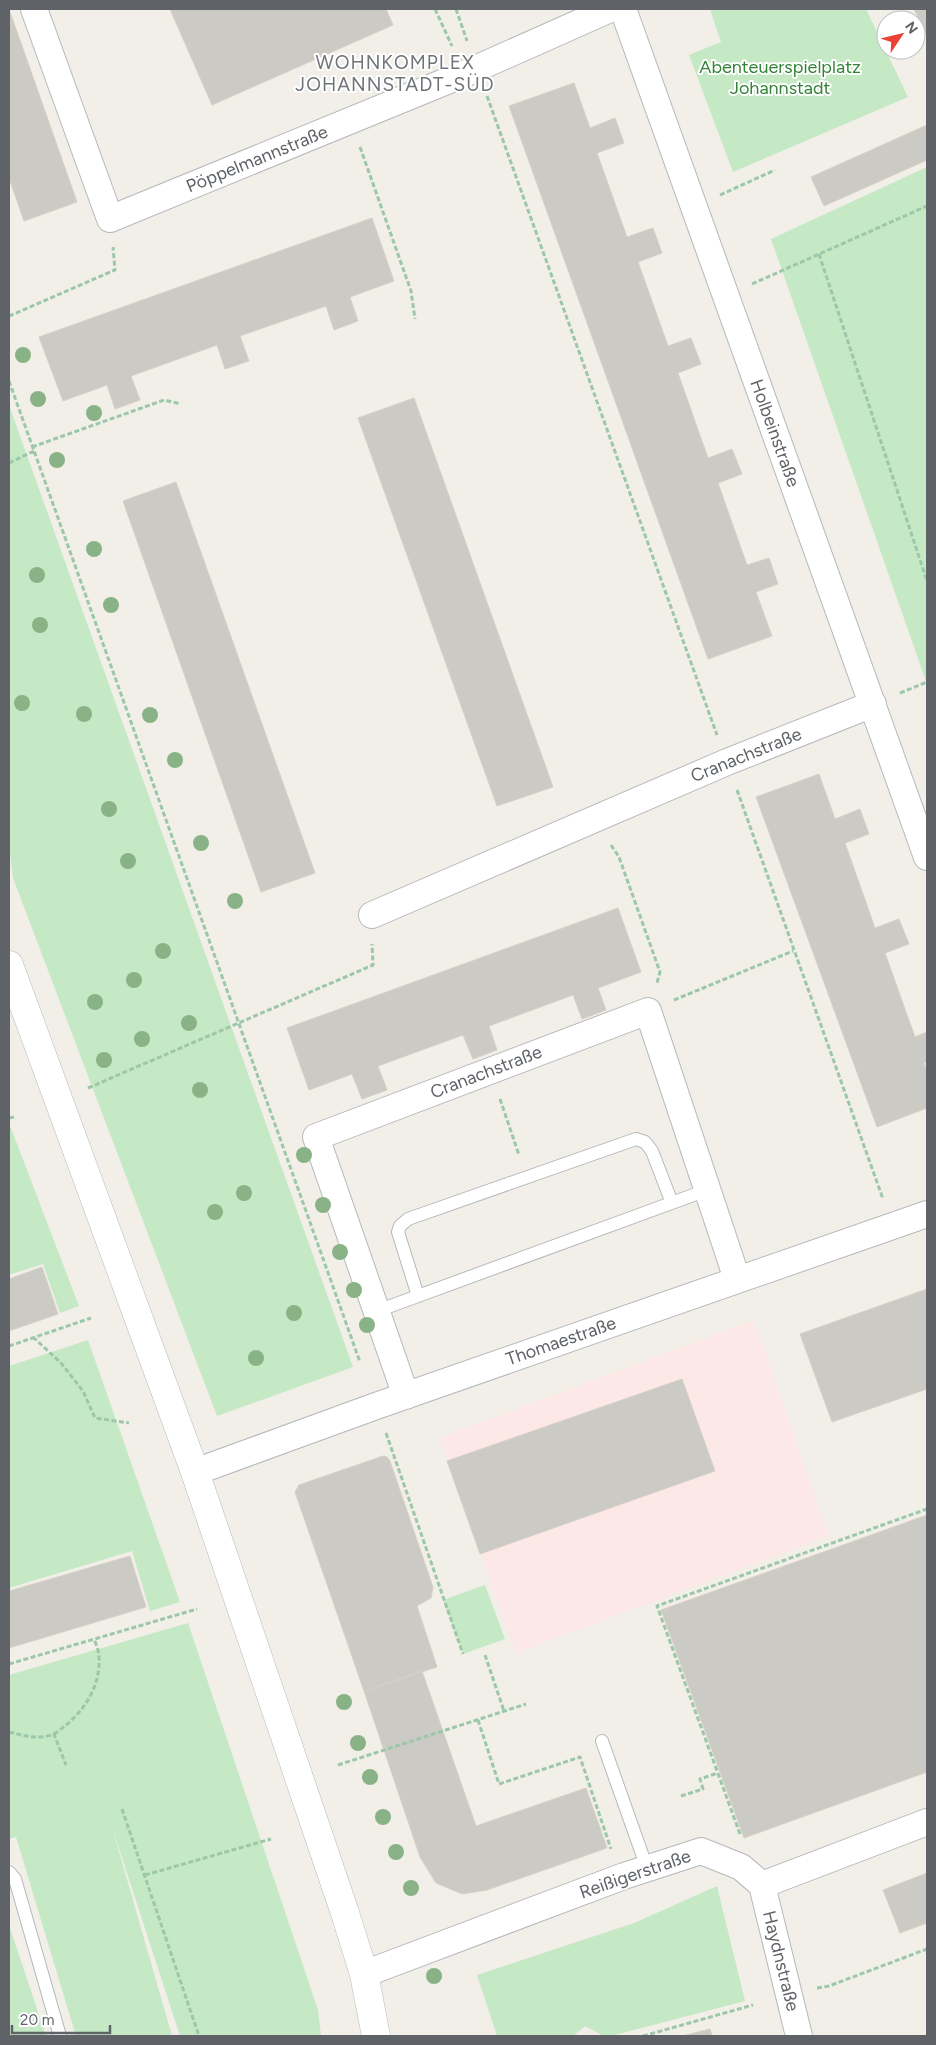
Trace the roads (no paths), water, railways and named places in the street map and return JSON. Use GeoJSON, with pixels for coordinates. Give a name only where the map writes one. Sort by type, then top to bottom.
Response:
{"type":"FeatureCollection","features":[{"type":"Feature","properties":{"kind":"main road"},"geometry":{"type":"LineString","coordinates":[[9,965],[195,1472],[319,1835],[364,1974],[376,2036]]}},
{"type":"Feature","properties":{"kind":"street","name":"Pöppelmannstraße"},"geometry":{"type":"LineString","coordinates":[[34,9],[110,219],[471,71],[610,9]]}},
{"type":"Feature","properties":{"kind":"street","name":"Holbeinstraße"},"geometry":{"type":"LineString","coordinates":[[623,9],[927,857]]}},
{"type":"Feature","properties":{"kind":"street","name":"Cranachstraße"},"geometry":{"type":"LineString","coordinates":[[372,915],[727,762],[873,704]]}},
{"type":"Feature","properties":{"kind":"street","name":"Cranachstraße"},"geometry":{"type":"LineString","coordinates":[[406,1396],[316,1137],[648,1011],[707,1190]]}},
{"type":"Feature","properties":{"kind":"street"},"geometry":{"type":"LineString","coordinates":[[707,1190],[737,1279]]}},
{"type":"Feature","properties":{"kind":"street","name":"Thomaestraße"},"geometry":{"type":"LineString","coordinates":[[195,1472],[376,1406],[927,1214]]}},
{"type":"Feature","properties":{"kind":"street"},"geometry":{"type":"LineString","coordinates":[[762,1885],[927,1822]]}},
{"type":"Feature","properties":{"kind":"street","name":"Reißigerstraße"},"geometry":{"type":"LineString","coordinates":[[364,1974],[631,1874],[701,1851],[741,1867],[762,1885]]}},
{"type":"Feature","properties":{"kind":"street","name":"Haydnstraße"},"geometry":{"type":"LineString","coordinates":[[762,1885],[799,2036]]}},
{"type":"Feature","properties":{"kind":"lane"},"geometry":{"type":"LineString","coordinates":[[418,1296],[399,1239],[398,1232],[403,1222],[636,1139],[649,1146],[652,1151],[672,1203]]}},
{"type":"Feature","properties":{"kind":"lane"},"geometry":{"type":"LineString","coordinates":[[377,1310],[707,1190]]}},
{"type":"Feature","properties":{"kind":"lane"},"geometry":{"type":"LineString","coordinates":[[602,1740],[631,1874]]}},
{"type":"Feature","properties":{"kind":"lane"},"geometry":{"type":"LineString","coordinates":[[9,1872],[15,1879],[60,2036]]}},
{"type":"Feature","properties":{"kind":"district","name":"WOHNKOMPLEX JOHANNSTADT-SÜD"},"geometry":{"type":"Point","coordinates":[395,73]}},
{"type":"Feature","properties":{"kind":"park label","name":"Abenteuerspielplatz Johannstadt"},"geometry":{"type":"Point","coordinates":[780,77]}}]}
